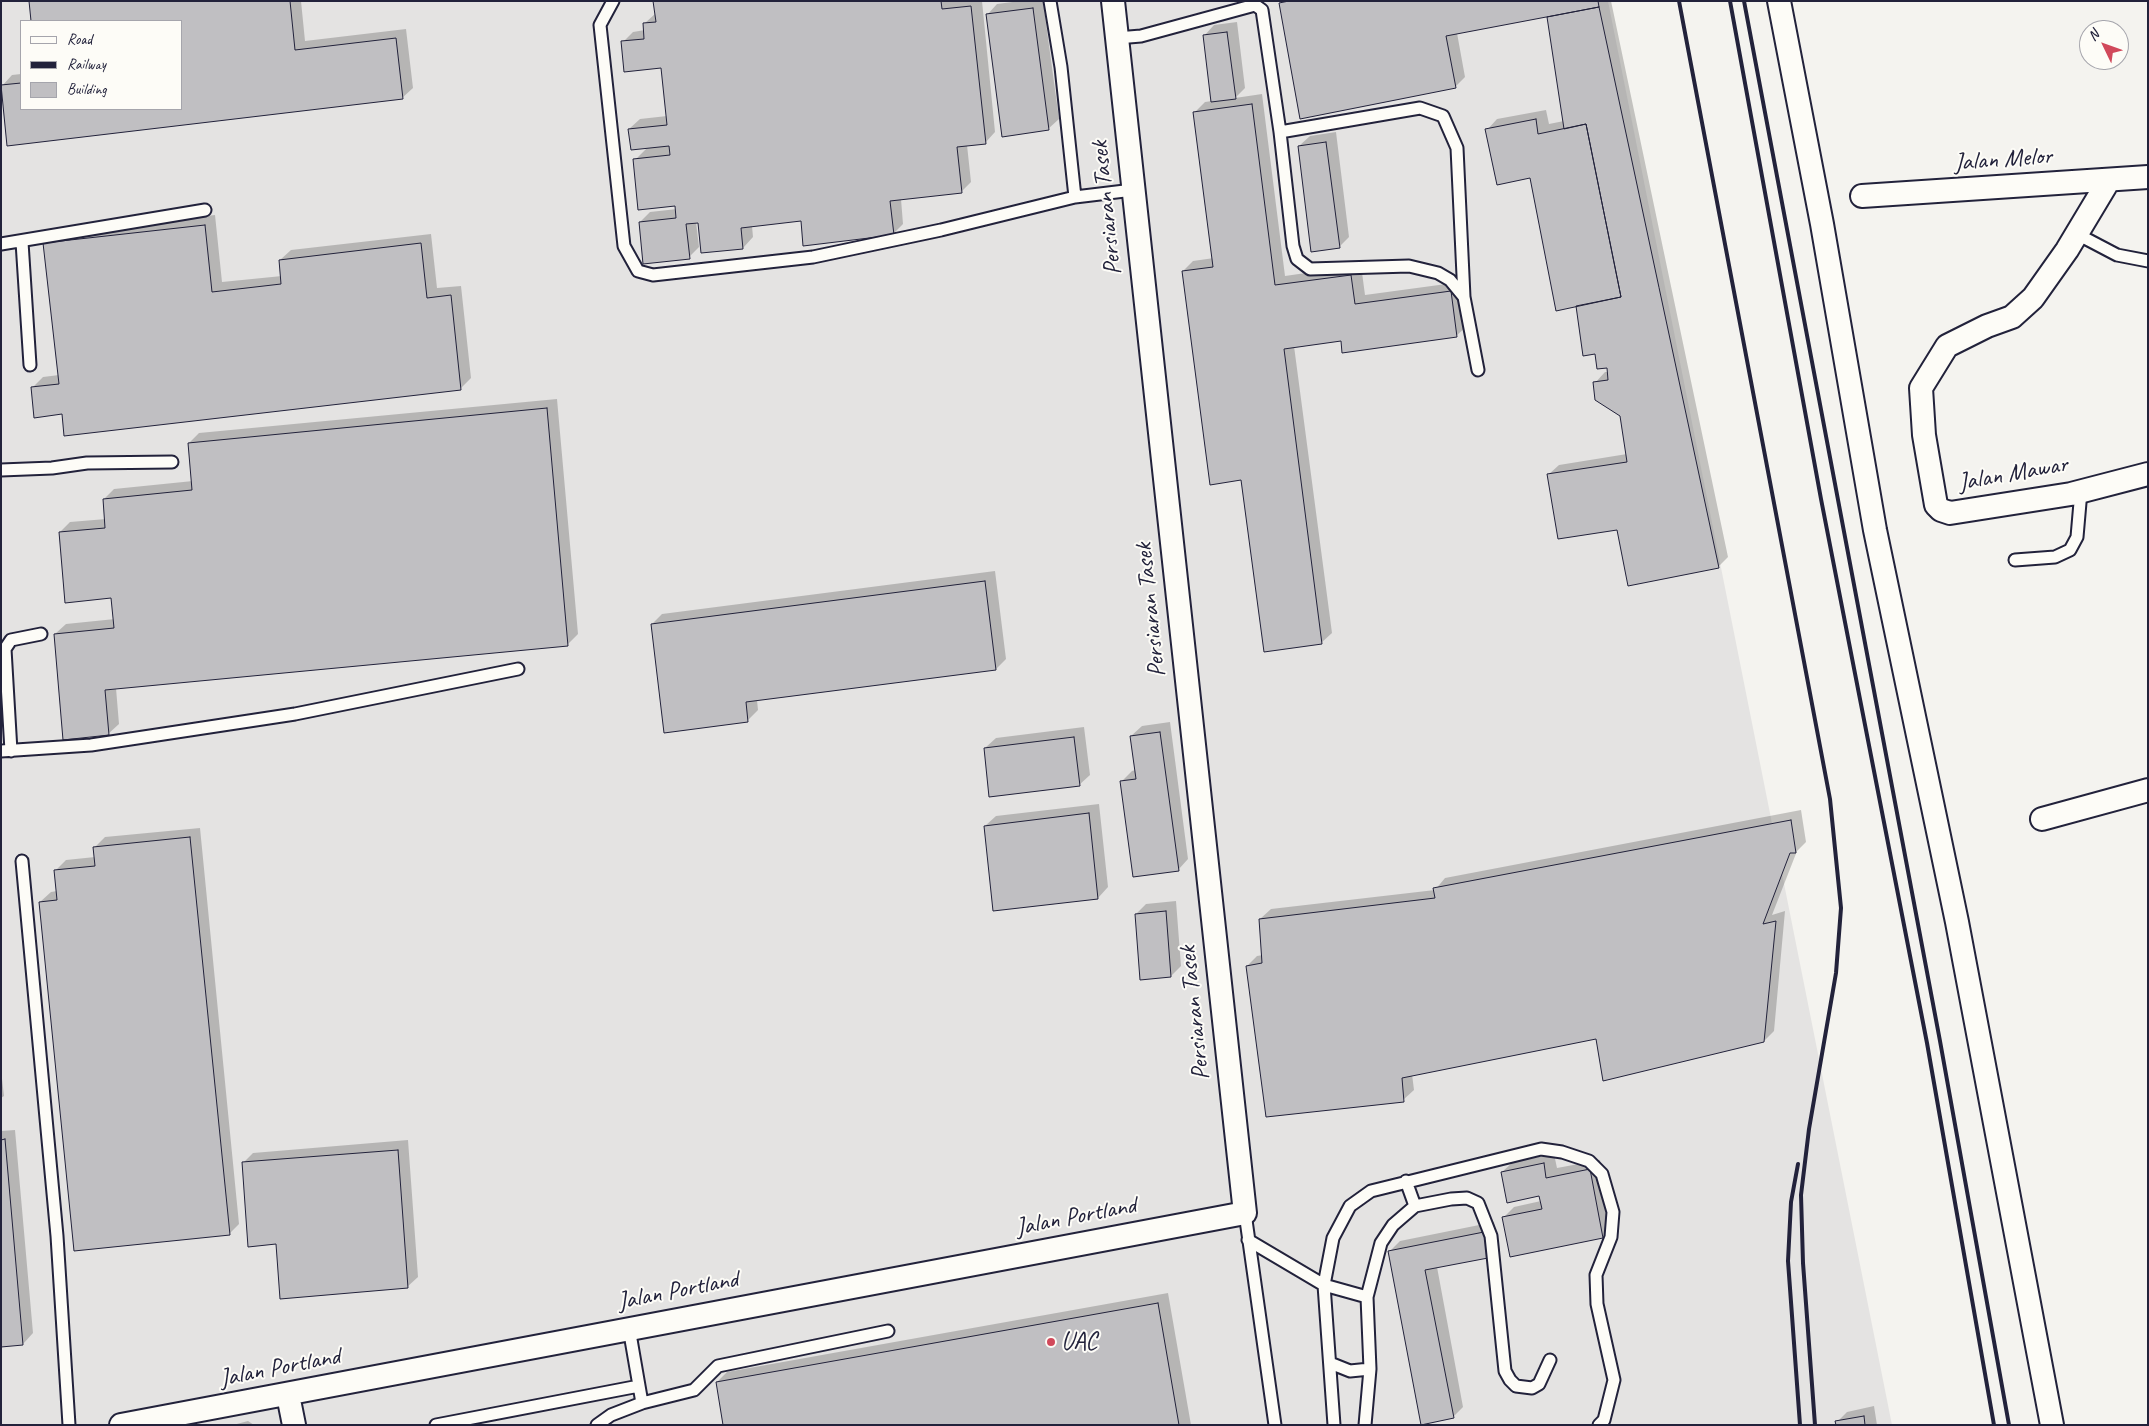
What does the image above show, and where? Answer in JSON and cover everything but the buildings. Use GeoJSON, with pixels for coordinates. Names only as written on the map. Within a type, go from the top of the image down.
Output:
{"type":"FeatureCollection","features":[{"type":"Feature","properties":{"kind":"street","name":"Persiaran Tasek"},"geometry":{"type":"LineString","coordinates":[[1112,1],[1245,1213]]}},
{"type":"Feature","properties":{"kind":"street"},"geometry":{"type":"LineString","coordinates":[[1779,1],[1822,224],[1875,530],[1957,922],[2052,1425]]}},
{"type":"Feature","properties":{"kind":"street","name":"Jalan Melor"},"geometry":{"type":"LineString","coordinates":[[1862,196],[2148,177]]}},
{"type":"Feature","properties":{"kind":"street","name":"Jalan Mawar"},"geometry":{"type":"LineString","coordinates":[[2109,180],[2077,234],[2033,298],[2012,317],[1987,326],[1947,346],[1921,388],[1924,435],[1936,505],[1940,510],[1950,513],[2081,491],[2148,474]]}},
{"type":"Feature","properties":{"kind":"street"},"geometry":{"type":"LineString","coordinates":[[2042,819],[2148,790]]}},
{"type":"Feature","properties":{"kind":"street","name":"Jalan Portland"},"geometry":{"type":"LineString","coordinates":[[122,1425],[1245,1213]]}},
{"type":"Feature","properties":{"kind":"street"},"geometry":{"type":"LineString","coordinates":[[288,1394],[294,1425]]}},
{"type":"Feature","properties":{"kind":"lane"},"geometry":{"type":"LineString","coordinates":[[613,1],[600,25],[624,246],[638,271],[653,275],[813,257],[941,230],[1075,197],[1133,190]]}},
{"type":"Feature","properties":{"kind":"lane"},"geometry":{"type":"LineString","coordinates":[[1050,1],[1061,67],[1075,197]]}},
{"type":"Feature","properties":{"kind":"lane"},"geometry":{"type":"LineString","coordinates":[[1116,38],[1141,36],[1255,5],[1262,10],[1280,132],[1293,246],[1297,259],[1310,269],[1409,266],[1438,273],[1450,280],[1464,297]]}},
{"type":"Feature","properties":{"kind":"lane"},"geometry":{"type":"LineString","coordinates":[[1280,132],[1420,108],[1443,116],[1457,148],[1464,297],[1478,370]]}},
{"type":"Feature","properties":{"kind":"lane"},"geometry":{"type":"LineString","coordinates":[[1,244],[205,210]]}},
{"type":"Feature","properties":{"kind":"lane"},"geometry":{"type":"LineString","coordinates":[[2077,234],[2117,255],[2148,261]]}},
{"type":"Feature","properties":{"kind":"lane"},"geometry":{"type":"LineString","coordinates":[[22,242],[30,365]]}},
{"type":"Feature","properties":{"kind":"lane"},"geometry":{"type":"LineString","coordinates":[[1,470],[52,468],[87,463],[172,462]]}},
{"type":"Feature","properties":{"kind":"lane"},"geometry":{"type":"LineString","coordinates":[[2015,560],[2056,557],[2070,550],[2077,537],[2081,491]]}},
{"type":"Feature","properties":{"kind":"lane"},"geometry":{"type":"LineString","coordinates":[[41,634],[11,640],[5,649],[6,751],[91,745],[295,714],[518,669]]}},
{"type":"Feature","properties":{"kind":"lane"},"geometry":{"type":"LineString","coordinates":[[22,861],[57,1236],[69,1425]]}},
{"type":"Feature","properties":{"kind":"lane"},"geometry":{"type":"LineString","coordinates":[[1334,1425],[1324,1285],[1333,1238],[1350,1206],[1371,1191],[1542,1149],[1562,1152],[1589,1161],[1602,1174],[1613,1212],[1611,1237],[1596,1275],[1597,1304],[1614,1380],[1604,1420],[1599,1425]]}},
{"type":"Feature","properties":{"kind":"lane"},"geometry":{"type":"LineString","coordinates":[[1406,1181],[1415,1206]]}},
{"type":"Feature","properties":{"kind":"lane"},"geometry":{"type":"LineString","coordinates":[[1364,1425],[1370,1369],[1367,1297],[1381,1243],[1393,1225],[1415,1206],[1467,1198],[1478,1203],[1491,1236],[1505,1371],[1516,1386],[1532,1388],[1539,1384],[1550,1360]]}},
{"type":"Feature","properties":{"kind":"lane"},"geometry":{"type":"LineString","coordinates":[[1245,1213],[1275,1425]]}},
{"type":"Feature","properties":{"kind":"lane"},"geometry":{"type":"LineString","coordinates":[[1248,1240],[1324,1285],[1367,1297]]}},
{"type":"Feature","properties":{"kind":"lane"},"geometry":{"type":"LineString","coordinates":[[629,1328],[642,1403]]}},
{"type":"Feature","properties":{"kind":"lane"},"geometry":{"type":"LineString","coordinates":[[597,1425],[611,1415],[642,1403],[694,1390],[718,1366],[888,1332]]}},
{"type":"Feature","properties":{"kind":"lane"},"geometry":{"type":"LineString","coordinates":[[1330,1363],[1350,1371],[1370,1369]]}},
{"type":"Feature","properties":{"kind":"lane"},"geometry":{"type":"LineString","coordinates":[[436,1425],[639,1386]]}},
{"type":"Feature","properties":{"kind":"shaded area"},"geometry":{"type":"Polygon","coordinates":[[[1,1],[1608,1],[1892,1425],[1,1425],[1,1]]]}},
{"type":"Feature","properties":{"kind":"railway"},"geometry":{"type":"LineString","coordinates":[[1679,1],[1830,799],[1841,908],[1836,973],[1809,1129],[1801,1195],[1803,1263],[1815,1425]]}},
{"type":"Feature","properties":{"kind":"railway"},"geometry":{"type":"LineString","coordinates":[[1730,1],[1821,499],[1927,1043],[1994,1425]]}},
{"type":"Feature","properties":{"kind":"railway"},"geometry":{"type":"LineString","coordinates":[[1744,1],[1940,1041],[2009,1425]]}},
{"type":"Feature","properties":{"kind":"railway"},"geometry":{"type":"LineString","coordinates":[[1798,1164],[1791,1202],[1788,1261],[1800,1425]]}},
{"type":"Feature","properties":{"kind":"place","name":"UAC"},"geometry":{"type":"Point","coordinates":[1051,1342]}}]}
